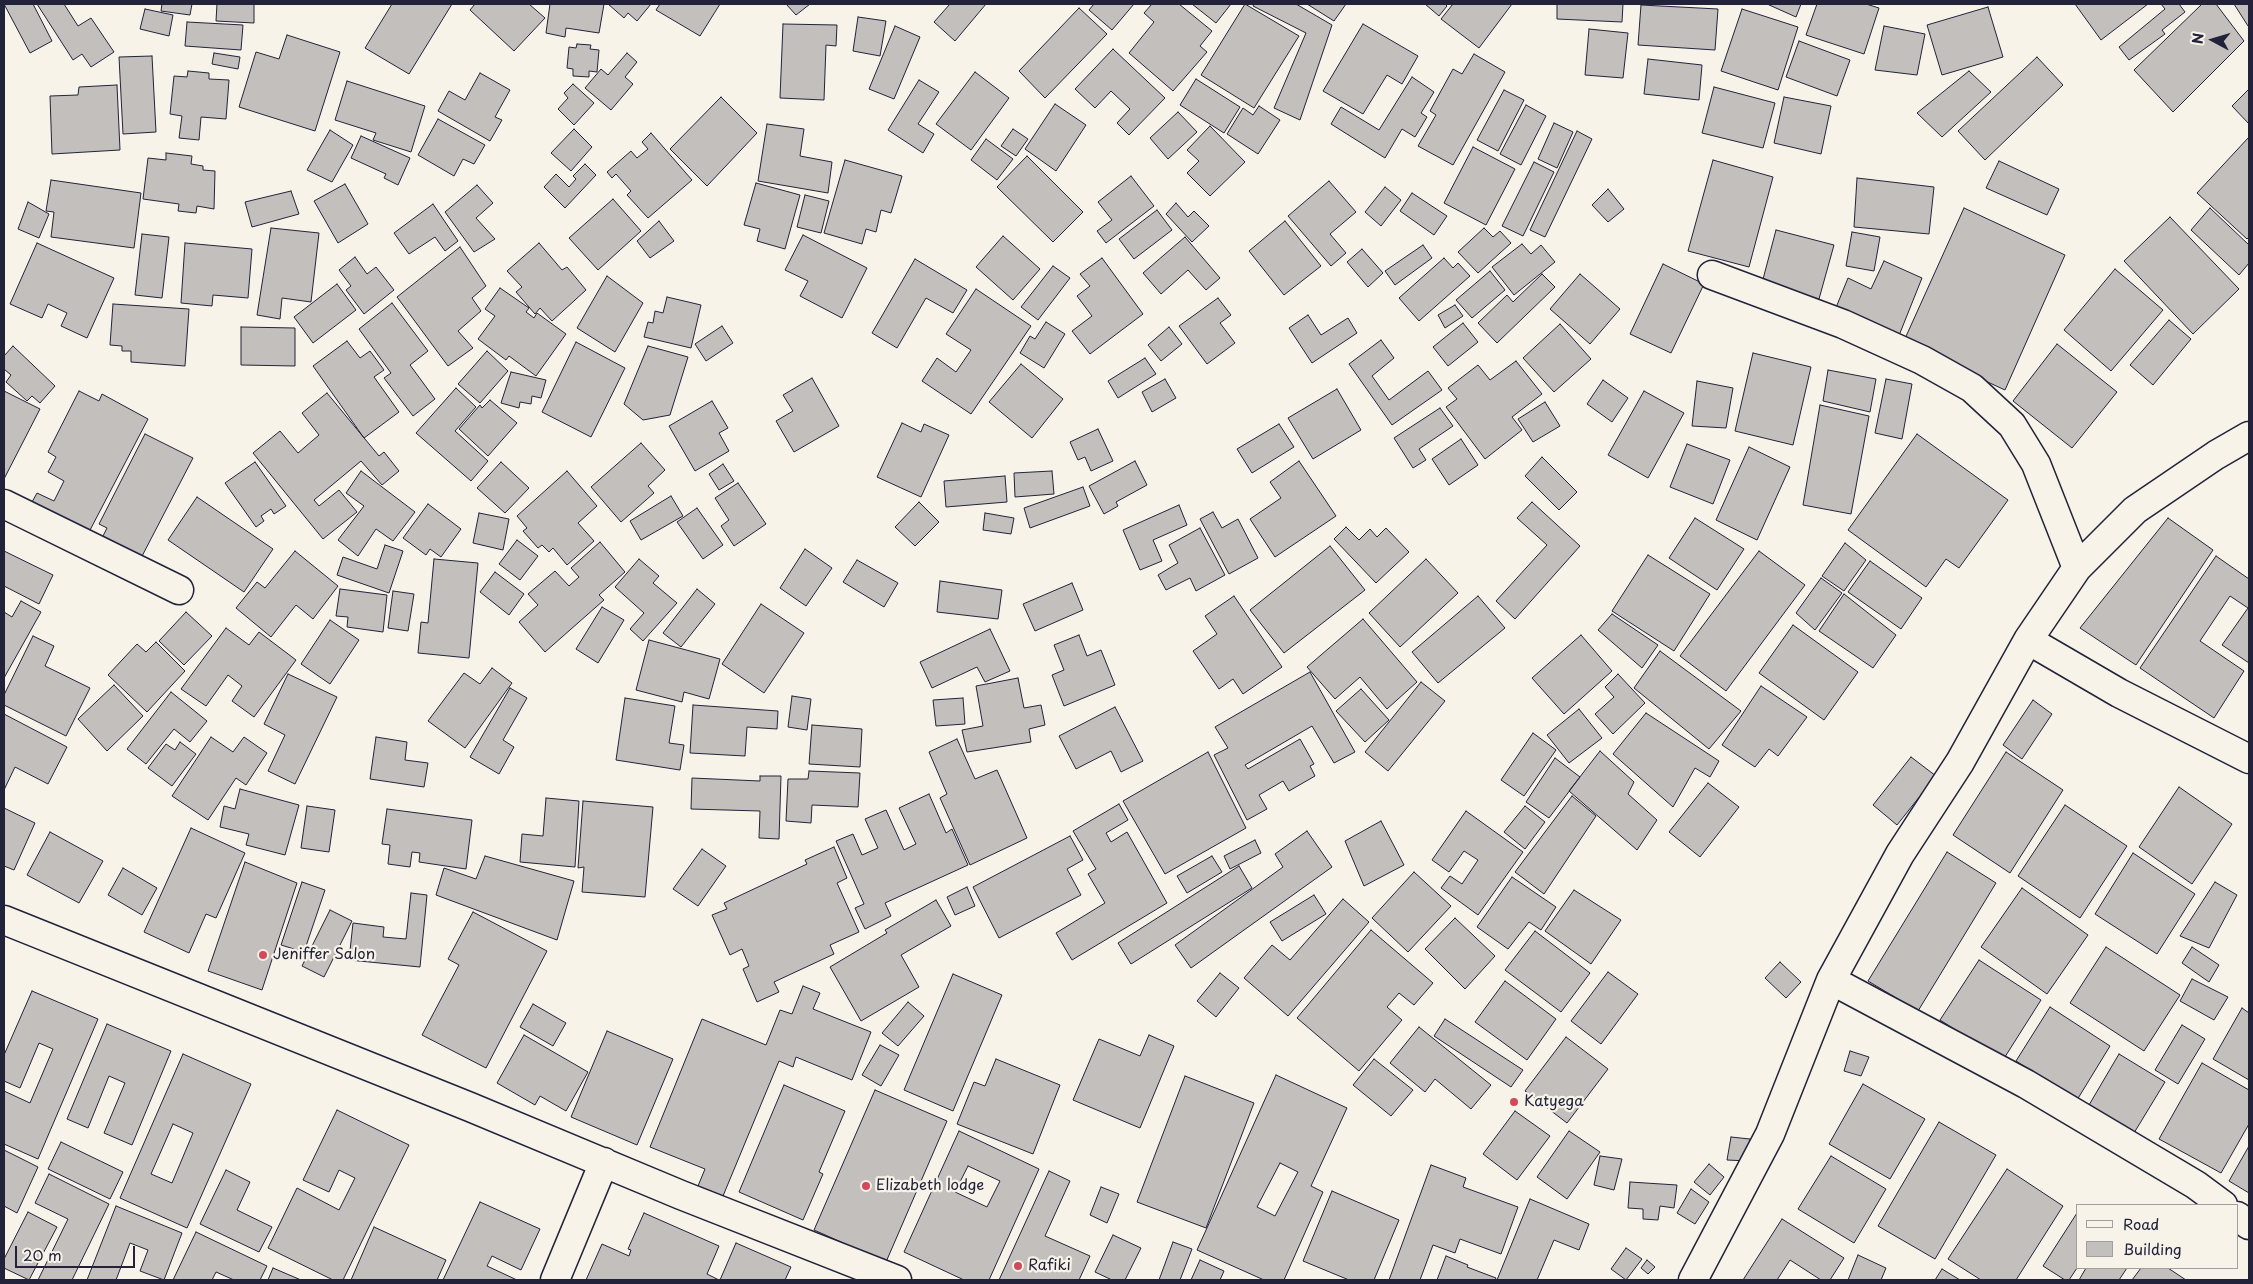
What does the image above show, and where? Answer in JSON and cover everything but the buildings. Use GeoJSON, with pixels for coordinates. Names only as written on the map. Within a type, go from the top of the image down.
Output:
{"type":"FeatureCollection","features":[{"type":"Feature","properties":{"kind":"street"},"geometry":{"type":"LineString","coordinates":[[1712,275],[1843,324],[1922,360],[1972,388],[2012,425],[2036,464],[2077,568]]}},
{"type":"Feature","properties":{"kind":"street"},"geometry":{"type":"LineString","coordinates":[[1693,1280],[1770,1134],[1831,980],[1900,854],[1960,762],[2028,640],[2077,568],[2135,510],[2216,455],[2249,436]]}},
{"type":"Feature","properties":{"kind":"street"},"geometry":{"type":"LineString","coordinates":[[4,504],[179,590]]}},
{"type":"Feature","properties":{"kind":"street"},"geometry":{"type":"LineString","coordinates":[[2028,640],[2119,693],[2249,759]]}},
{"type":"Feature","properties":{"kind":"street"},"geometry":{"type":"LineString","coordinates":[[4,920],[604,1162],[690,1199],[897,1280]]}},
{"type":"Feature","properties":{"kind":"street"},"geometry":{"type":"LineString","coordinates":[[1831,980],[2026,1084],[2196,1185],[2222,1204]]}},
{"type":"Feature","properties":{"kind":"street"},"geometry":{"type":"LineString","coordinates":[[555,1280],[604,1162]]}},
{"type":"Feature","properties":{"kind":"street"},"geometry":{"type":"LineString","coordinates":[[2238,1217],[2249,1225]]}},
{"type":"Feature","properties":{"kind":"place","name":"Jeniffer Salon"},"geometry":{"type":"Point","coordinates":[263,955]}},
{"type":"Feature","properties":{"kind":"place","name":"Katyega"},"geometry":{"type":"Point","coordinates":[1514,1102]}},
{"type":"Feature","properties":{"kind":"place","name":"Elizabeth lodge"},"geometry":{"type":"Point","coordinates":[866,1186]}},
{"type":"Feature","properties":{"kind":"place","name":"Rafiki"},"geometry":{"type":"Point","coordinates":[1018,1266]}}]}
